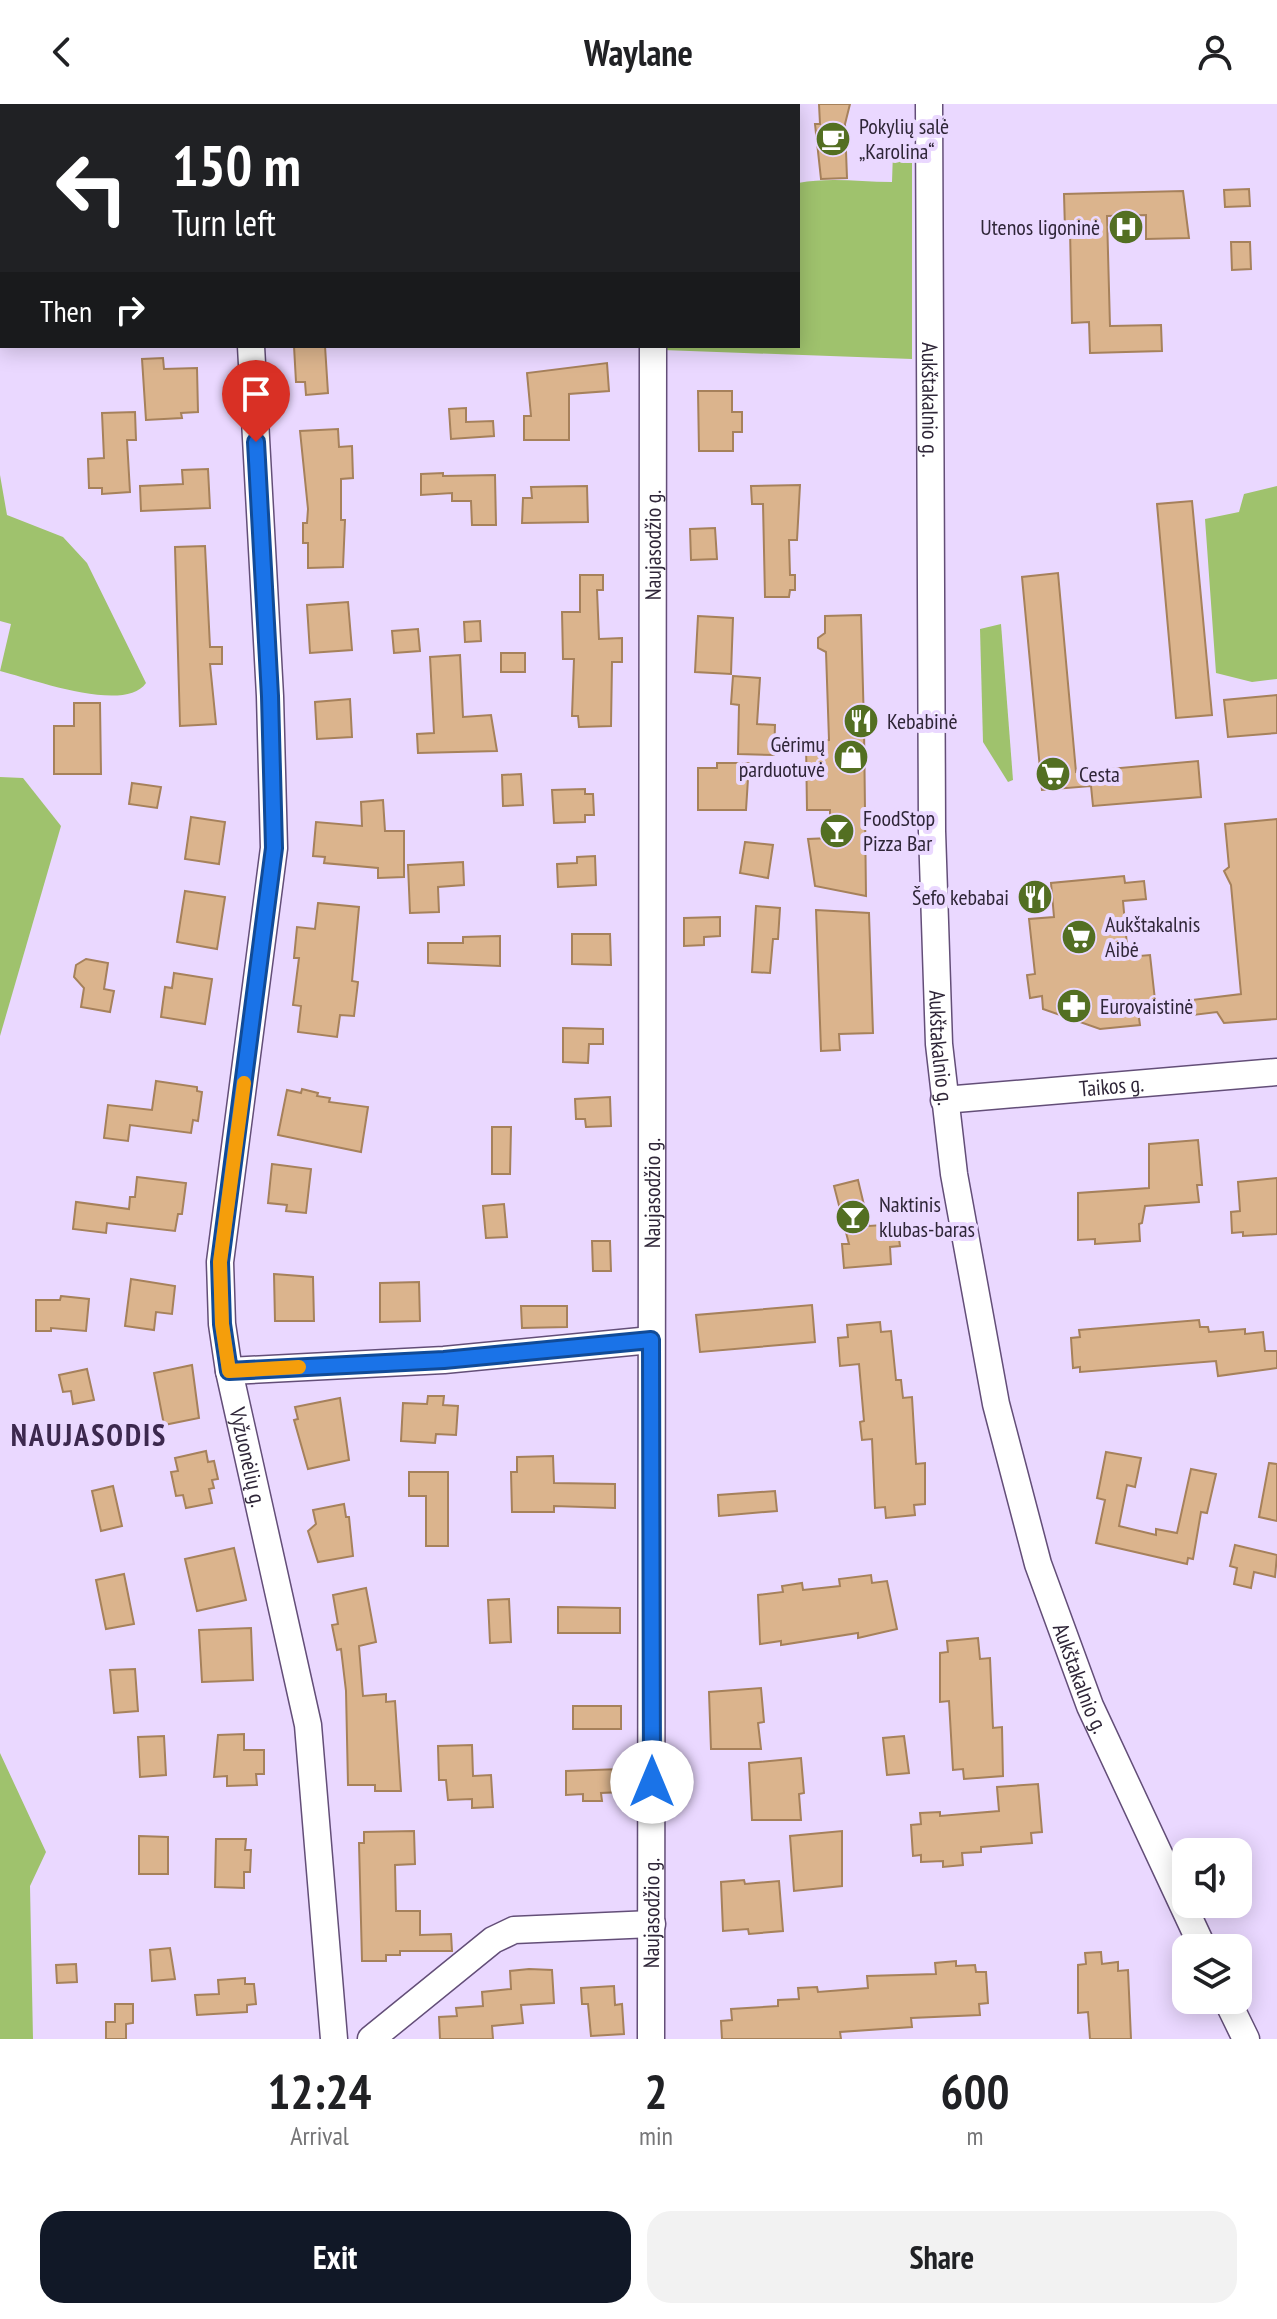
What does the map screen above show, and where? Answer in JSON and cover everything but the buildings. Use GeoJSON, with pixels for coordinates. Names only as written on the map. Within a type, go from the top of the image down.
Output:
{"type":"FeatureCollection","features":[{"type":"Feature","properties":{"kind":"street","name":"Aukštakalnio g."},"geometry":{"type":"LineString","coordinates":[[929,104],[932,831],[939,1044],[944,1100],[964,1236],[996,1404],[1038,1564],[1090,1706],[1196,1934]]}},
{"type":"Feature","properties":{"kind":"street","name":"Vyžuonėlių g."},"geometry":{"type":"LineString","coordinates":[[251,348],[270,696],[274,848],[220,1262],[222,1324],[229,1371],[308,1725],[334,2039]]}},
{"type":"Feature","properties":{"kind":"street","name":"Naujasodžio g."},"geometry":{"type":"LineString","coordinates":[[651,2039],[653,348]]}},
{"type":"Feature","properties":{"kind":"street","name":"Taikos g."},"geometry":{"type":"LineString","coordinates":[[944,1100],[1277,1072]]}},
{"type":"Feature","properties":{"kind":"street"},"geometry":{"type":"LineString","coordinates":[[229,1371],[444,1360],[651,1340]]}},
{"type":"Feature","properties":{"kind":"street"},"geometry":{"type":"LineString","coordinates":[[371,2039],[493,1940],[514,1930],[652,1924]]}},
{"type":"Feature","properties":{"kind":"street"},"geometry":{"type":"LineString","coordinates":[[1234,2014],[1246,2039]]}},
{"type":"Feature","properties":{"kind":"green space"},"geometry":{"type":"Polygon","coordinates":[[[902,148],[912,150],[912,359],[663,350],[800,348],[800,183],[834,180],[892,182],[893,152],[902,148]]]}},
{"type":"Feature","properties":{"kind":"green space"},"geometry":{"type":"Polygon","coordinates":[[[0,475],[7,515],[63,537],[87,563],[146,683],[135,692],[99,695],[77,692],[0,671],[11,624],[0,621],[0,475]]]}},
{"type":"Feature","properties":{"kind":"green space"},"geometry":{"type":"Polygon","coordinates":[[[1277,486],[1277,679],[1252,682],[1216,673],[1205,519],[1239,512],[1244,494],[1277,486]]]}},
{"type":"Feature","properties":{"kind":"green space"},"geometry":{"type":"Polygon","coordinates":[[[1001,624],[1013,780],[1008,782],[983,742],[980,629],[1001,624]]]}},
{"type":"Feature","properties":{"kind":"green space"},"geometry":{"type":"Polygon","coordinates":[[[0,777],[23,778],[61,826],[0,1036],[0,777]]]}},
{"type":"Feature","properties":{"kind":"green space"},"geometry":{"type":"Polygon","coordinates":[[[0,1753],[46,1852],[30,1886],[33,2039],[0,2039],[0,1753]]]}},
{"type":"Feature","properties":{"kind":"slow traffic"},"geometry":{"type":"LineString","coordinates":[[244,1083],[220,1262],[222,1324],[229,1371],[299,1367]]}},
{"type":"Feature","properties":{"kind":"place","name":"Pokylių salė „Karolina“"},"geometry":{"type":"Point","coordinates":[833,139]}},
{"type":"Feature","properties":{"kind":"place","name":"Utenos ligoninė"},"geometry":{"type":"Point","coordinates":[1126,227]}},
{"type":"Feature","properties":{"kind":"place","name":"Kebabinė"},"geometry":{"type":"Point","coordinates":[861,721]}},
{"type":"Feature","properties":{"kind":"place","name":"Gėrimų parduotuvė"},"geometry":{"type":"Point","coordinates":[851,757]}},
{"type":"Feature","properties":{"kind":"place","name":"Cesta"},"geometry":{"type":"Point","coordinates":[1053,774]}},
{"type":"Feature","properties":{"kind":"place","name":"FoodStop Pizza Bar"},"geometry":{"type":"Point","coordinates":[837,831]}},
{"type":"Feature","properties":{"kind":"place","name":"Šefo kebabai"},"geometry":{"type":"Point","coordinates":[1035,897]}},
{"type":"Feature","properties":{"kind":"place","name":"Aukštakalnis Aibė"},"geometry":{"type":"Point","coordinates":[1079,937]}},
{"type":"Feature","properties":{"kind":"place","name":"Eurovaistinė"},"geometry":{"type":"Point","coordinates":[1074,1006]}},
{"type":"Feature","properties":{"kind":"place","name":"Naktinis klubas-baras"},"geometry":{"type":"Point","coordinates":[853,1217]}},
{"type":"Feature","properties":{"kind":"district","name":"NAUJASODIS"},"geometry":{"type":"Point","coordinates":[89,1434]}},
{"type":"Feature","properties":{"kind":"route"},"geometry":{"type":"LineString","coordinates":[[256,442],[270,696],[274,848],[220,1262],[222,1324],[229,1371],[444,1360],[651,1340],[652,1782]]}}]}
